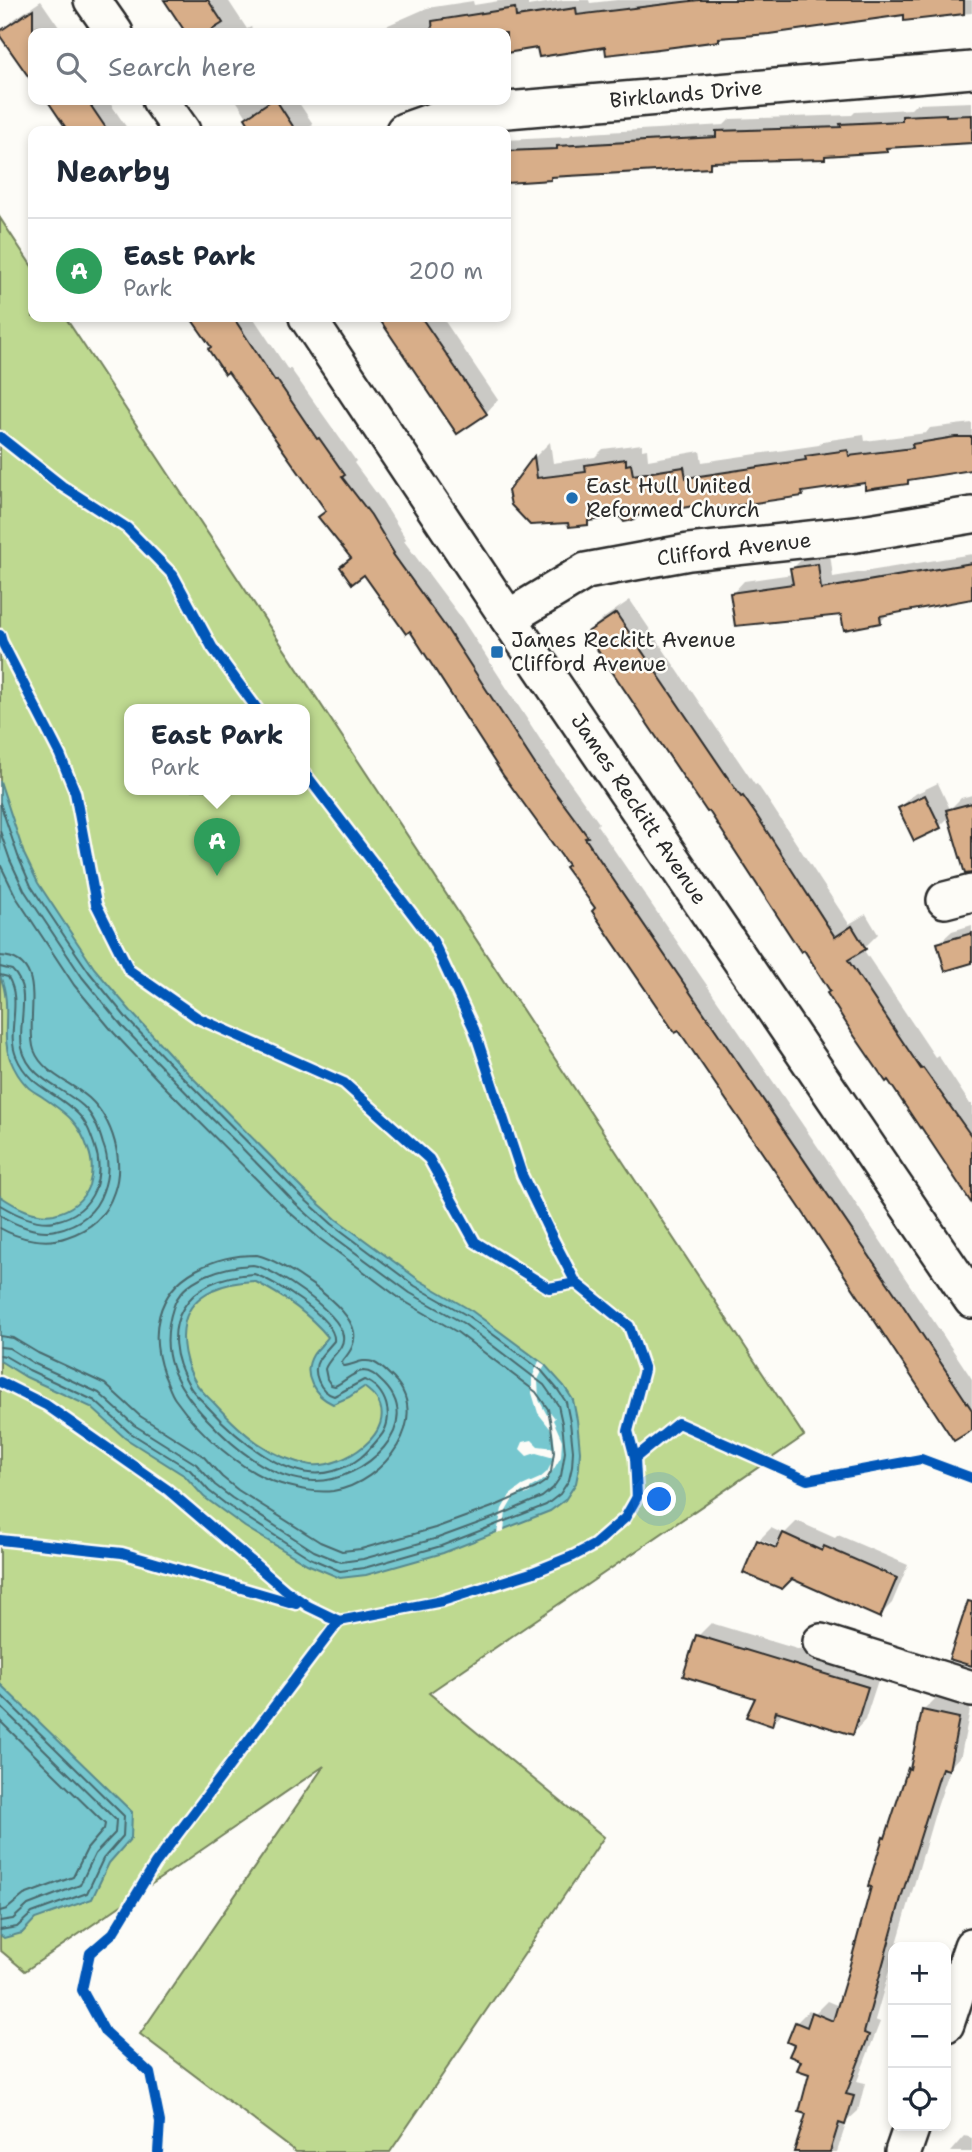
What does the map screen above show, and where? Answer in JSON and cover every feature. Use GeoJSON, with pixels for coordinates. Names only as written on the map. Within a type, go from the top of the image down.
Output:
{"type":"FeatureCollection","features":[{"type":"Feature","properties":{"kind":"street"},"geometry":{"type":"LineString","coordinates":[[92,0],[112,28]]}},
{"type":"Feature","properties":{"kind":"street","name":"Birklands Drive"},"geometry":{"type":"LineString","coordinates":[[418,126],[449,115],[972,70]]}},
{"type":"Feature","properties":{"kind":"street"},"geometry":{"type":"LineString","coordinates":[[164,105],[178,126]]}},
{"type":"Feature","properties":{"kind":"street","name":"James Reckitt Avenue"},"geometry":{"type":"LineString","coordinates":[[310,322],[508,618],[972,1300]]}},
{"type":"Feature","properties":{"kind":"street","name":"Clifford Avenue"},"geometry":{"type":"LineString","coordinates":[[508,618],[586,571],[689,552],[856,534],[972,515]]}},
{"type":"Feature","properties":{"kind":"street"},"geometry":{"type":"LineString","coordinates":[[821,1642],[972,1689]]}},
{"type":"Feature","properties":{"kind":"street"},"geometry":{"type":"LineString","coordinates":[[951,2009],[972,1946]]}},
{"type":"Feature","properties":{"kind":"street"},"geometry":{"type":"LineString","coordinates":[[903,2152],[910,2131]]}},
{"type":"Feature","properties":{"kind":"green space"},"geometry":{"type":"Polygon","coordinates":[[[0,218],[28,260],[28,322],[68,322],[804,1436],[429,1693],[604,1837],[390,2152],[296,2152],[140,2034],[324,1766],[25,1971],[0,1950],[0,218]]]}},
{"type":"Feature","properties":{"kind":"water"},"geometry":{"type":"Polygon","coordinates":[[[0,781],[24,854],[38,883],[94,968],[177,1062],[336,1219],[419,1280],[472,1311],[545,1365],[564,1386],[573,1400],[580,1451],[576,1483],[565,1500],[550,1511],[443,1553],[366,1575],[340,1578],[307,1564],[245,1527],[204,1497],[185,1476],[125,1438],[91,1407],[26,1377],[0,1361],[0,1196],[33,1213],[54,1214],[76,1204],[83,1196],[89,1185],[92,1167],[88,1149],[76,1125],[29,1088],[13,1066],[7,1049],[6,998],[0,976],[0,781]],[[254,1281],[233,1283],[212,1290],[195,1302],[189,1311],[183,1337],[184,1353],[192,1376],[202,1391],[235,1424],[257,1443],[282,1457],[311,1465],[324,1465],[352,1455],[374,1435],[380,1423],[381,1411],[376,1398],[364,1387],[333,1404],[321,1396],[312,1384],[309,1370],[313,1355],[328,1337],[303,1312],[254,1281]]]}},
{"type":"Feature","properties":{"kind":"water"},"geometry":{"type":"Polygon","coordinates":[[[0,1684],[132,1812],[131,1838],[109,1863],[92,1899],[35,1919],[22,1933],[4,1938],[0,1935],[0,1684]]]}},
{"type":"Feature","properties":{"kind":"pier"},"geometry":{"type":"Polygon","coordinates":[[[539,1361],[545,1365],[538,1380],[539,1400],[547,1415],[551,1413],[555,1418],[553,1420],[562,1440],[561,1457],[549,1477],[530,1488],[531,1492],[525,1495],[523,1491],[513,1499],[506,1511],[504,1531],[497,1533],[502,1509],[510,1495],[540,1478],[547,1472],[554,1458],[536,1453],[527,1456],[520,1449],[523,1442],[532,1440],[538,1446],[555,1448],[553,1432],[538,1413],[532,1393],[532,1378],[539,1361]]]}},
{"type":"Feature","properties":{"kind":"building"},"geometry":{"type":"Polygon","coordinates":[[[164,0],[208,0],[223,23],[215,28],[183,28],[164,0]]]}},
{"type":"Feature","properties":{"kind":"building"},"geometry":{"type":"Polygon","coordinates":[[[699,0],[964,0],[964,14],[904,21],[904,15],[606,55],[605,47],[539,57],[537,48],[511,52],[511,28],[433,28],[432,21],[515,8],[516,17],[576,8],[577,15],[699,0]]]}},
{"type":"Feature","properties":{"kind":"building"},"geometry":{"type":"Polygon","coordinates":[[[33,9],[33,28],[28,28],[28,76],[0,36],[0,31],[33,9]]]}},
{"type":"Feature","properties":{"kind":"building"},"geometry":{"type":"Polygon","coordinates":[[[50,105],[90,105],[105,126],[65,126],[50,105]]]}},
{"type":"Feature","properties":{"kind":"building"},"geometry":{"type":"Polygon","coordinates":[[[264,105],[279,105],[293,126],[250,126],[245,118],[264,105]]]}},
{"type":"Feature","properties":{"kind":"building"},"geometry":{"type":"Polygon","coordinates":[[[972,115],[972,143],[886,148],[887,152],[825,156],[825,159],[710,162],[710,168],[551,177],[551,180],[511,183],[511,151],[716,137],[716,131],[841,127],[840,124],[902,121],[902,116],[972,115]]]}},
{"type":"Feature","properties":{"kind":"building"},"geometry":{"type":"Polygon","coordinates":[[[194,322],[236,322],[275,381],[277,380],[345,475],[342,477],[371,515],[393,554],[447,629],[538,769],[588,837],[585,838],[972,1410],[972,1430],[954,1441],[798,1205],[679,1031],[675,1033],[592,911],[595,908],[565,867],[568,865],[503,775],[410,631],[406,634],[364,575],[352,584],[340,567],[351,558],[318,517],[326,511],[228,372],[225,374],[208,349],[211,347],[194,322]]]}},
{"type":"Feature","properties":{"kind":"building"},"geometry":{"type":"Polygon","coordinates":[[[381,322],[424,322],[487,414],[457,434],[381,322]]]}},
{"type":"Feature","properties":{"kind":"building"},"geometry":{"type":"Polygon","coordinates":[[[972,437],[972,470],[865,490],[865,483],[802,492],[803,496],[706,510],[705,504],[637,516],[634,520],[624,522],[620,517],[588,521],[588,525],[569,527],[568,523],[530,525],[511,505],[508,491],[534,456],[537,478],[586,472],[585,465],[626,459],[626,465],[631,464],[633,475],[684,467],[686,478],[806,460],[805,456],[848,450],[849,456],[913,448],[912,444],[972,437]]]}},
{"type":"Feature","properties":{"kind":"building"},"geometry":{"type":"Polygon","coordinates":[[[972,563],[972,599],[880,616],[881,623],[844,630],[841,615],[735,626],[730,593],[793,584],[790,568],[818,564],[821,589],[972,563]]]}},
{"type":"Feature","properties":{"kind":"building"},"geometry":{"type":"Polygon","coordinates":[[[616,613],[741,797],[743,796],[757,816],[835,937],[852,926],[866,949],[848,960],[921,1069],[923,1068],[972,1137],[972,1204],[921,1127],[853,1034],[804,950],[801,952],[709,811],[707,812],[586,633],[616,613]]]}},
{"type":"Feature","properties":{"kind":"building"},"geometry":{"type":"Polygon","coordinates":[[[925,795],[941,828],[914,841],[898,808],[925,795]]]}},
{"type":"Feature","properties":{"kind":"building"},"geometry":{"type":"Polygon","coordinates":[[[972,803],[972,873],[965,874],[946,810],[972,803]]]}},
{"type":"Feature","properties":{"kind":"building"},"geometry":{"type":"Polygon","coordinates":[[[972,933],[972,963],[945,971],[937,943],[972,933]]]}},
{"type":"Feature","properties":{"kind":"building"},"geometry":{"type":"Polygon","coordinates":[[[783,1533],[822,1551],[824,1546],[897,1578],[880,1618],[792,1579],[782,1589],[743,1573],[757,1540],[776,1548],[783,1533]]]}},
{"type":"Feature","properties":{"kind":"building"},"geometry":{"type":"Polygon","coordinates":[[[968,1601],[972,1602],[972,1666],[949,1659],[968,1601]]]}},
{"type":"Feature","properties":{"kind":"building"},"geometry":{"type":"Polygon","coordinates":[[[696,1635],[868,1687],[853,1735],[776,1711],[772,1726],[746,1717],[755,1698],[683,1676],[696,1635]]]}},
{"type":"Feature","properties":{"kind":"building"},"geometry":{"type":"Polygon","coordinates":[[[922,1710],[959,1718],[949,1770],[942,1768],[888,1942],[864,2033],[869,2035],[846,2094],[854,2096],[845,2125],[839,2123],[830,2152],[794,2152],[806,2114],[799,2112],[809,2074],[797,2070],[801,2061],[789,2056],[794,2045],[787,2042],[795,2022],[807,2027],[812,2012],[833,2021],[871,1887],[868,1886],[883,1837],[885,1838],[908,1768],[910,1769],[922,1710]]]}},
{"type":"Feature","properties":{"kind":"cycle path"},"geometry":{"type":"LineString","coordinates":[[0,437],[62,486],[127,528],[173,575],[212,647],[254,704]]}},
{"type":"Feature","properties":{"kind":"cycle path"},"geometry":{"type":"LineString","coordinates":[[0,635],[60,755],[75,792],[96,904],[129,970],[198,1018],[344,1083],[429,1159],[475,1242],[549,1288],[576,1283]]}},
{"type":"Feature","properties":{"kind":"cycle path"},"geometry":{"type":"LineString","coordinates":[[0,1382],[46,1405],[168,1490],[285,1590],[308,1606],[339,1621],[442,1601],[531,1573],[573,1556],[594,1545],[625,1518],[637,1497],[635,1458],[628,1431],[644,1370],[629,1326],[576,1283],[552,1237],[522,1175],[474,1029],[433,941],[310,780]]}},
{"type":"Feature","properties":{"kind":"cycle path"},"geometry":{"type":"LineString","coordinates":[[635,1458],[678,1423],[807,1480],[921,1459],[972,1478]]}},
{"type":"Feature","properties":{"kind":"cycle path"},"geometry":{"type":"LineString","coordinates":[[0,1540],[122,1553],[296,1604]]}},
{"type":"Feature","properties":{"kind":"cycle path"},"geometry":{"type":"LineString","coordinates":[[158,2152],[160,2122],[150,2073],[105,2032],[82,1990],[90,1953],[113,1933],[155,1864],[339,1621],[328,1617]]}},
{"type":"Feature","properties":{"kind":"place","name":"East Hull United Reformed Church"},"geometry":{"type":"Point","coordinates":[572,498]}},
{"type":"Feature","properties":{"kind":"place","name":"James Reckitt Avenue Clifford Avenue"},"geometry":{"type":"Point","coordinates":[497,652]}},
{"type":"Feature","properties":{"kind":"place","name":"East Park"},"geometry":{"type":"Point","coordinates":[217,876]}}]}
